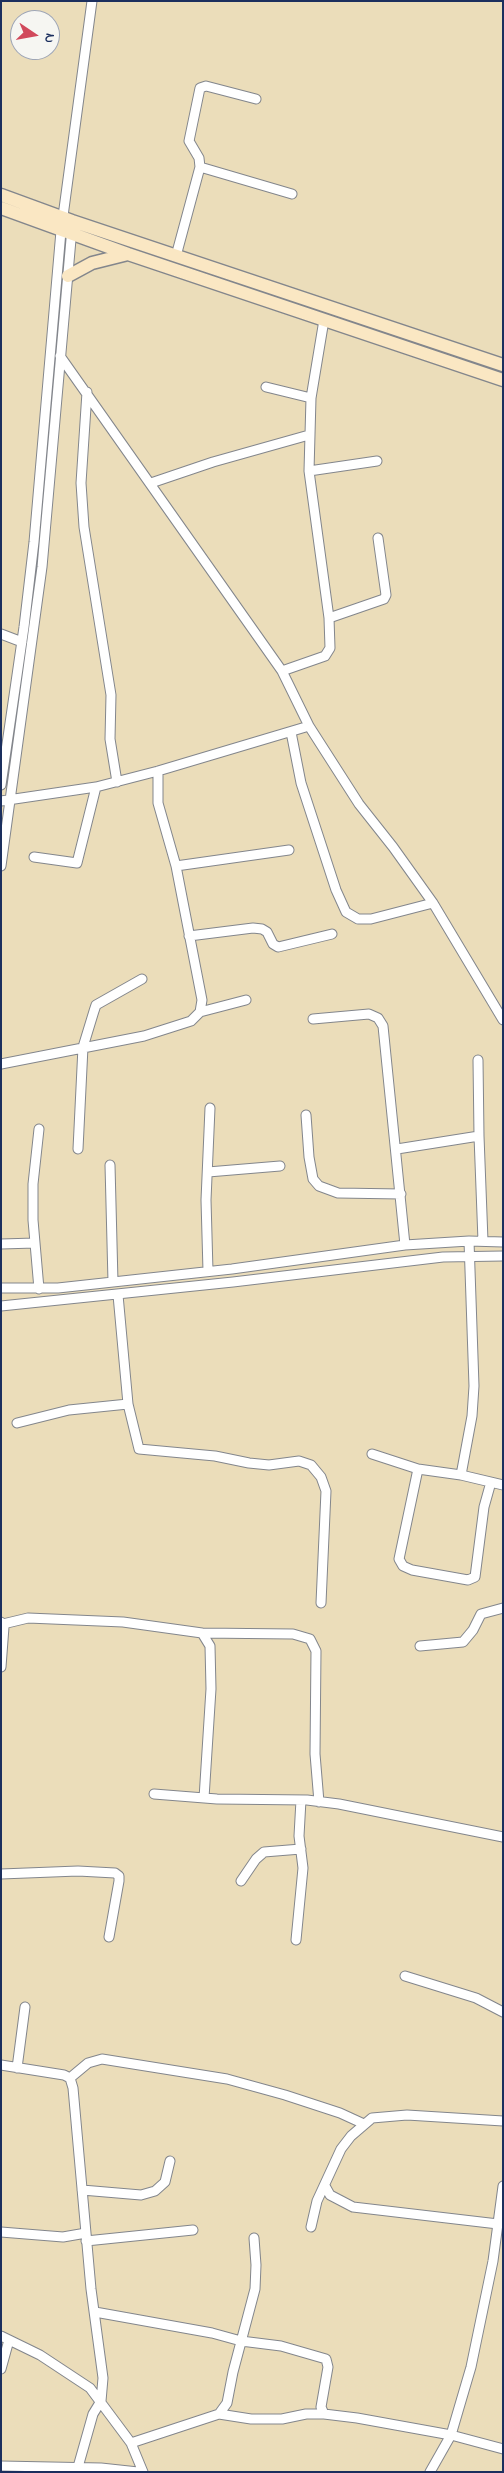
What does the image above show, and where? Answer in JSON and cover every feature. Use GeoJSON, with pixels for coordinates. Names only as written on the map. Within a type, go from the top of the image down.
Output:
{"type":"FeatureCollection","features":[{"type":"Feature","properties":{"kind":"main road"},"geometry":{"type":"LineString","coordinates":[[1,195],[66,222],[128,254],[503,380]]}},
{"type":"Feature","properties":{"kind":"main road"},"geometry":{"type":"LineString","coordinates":[[1,208],[66,222],[176,256],[503,365]]}},
{"type":"Feature","properties":{"kind":"main road"},"geometry":{"type":"LineString","coordinates":[[68,276],[92,263],[128,254]]}},
{"type":"Feature","properties":{"kind":"street"},"geometry":{"type":"LineString","coordinates":[[1,785],[22,642],[78,92],[92,1]]}},
{"type":"Feature","properties":{"kind":"street"},"geometry":{"type":"LineString","coordinates":[[176,256],[200,168],[199,158],[189,142],[200,88],[206,86],[256,99]]}},
{"type":"Feature","properties":{"kind":"street"},"geometry":{"type":"LineString","coordinates":[[200,168],[292,194]]}},
{"type":"Feature","properties":{"kind":"street"},"geometry":{"type":"LineString","coordinates":[[1,866],[6,800],[42,567],[68,276],[66,222]]}},
{"type":"Feature","properties":{"kind":"street"},"geometry":{"type":"LineString","coordinates":[[282,671],[325,656],[330,648],[329,618],[309,471],[311,398],[324,320]]}},
{"type":"Feature","properties":{"kind":"street"},"geometry":{"type":"LineString","coordinates":[[60,356],[88,392],[282,671],[309,726],[359,804],[393,847],[432,903],[503,1020]]}},
{"type":"Feature","properties":{"kind":"street"},"geometry":{"type":"LineString","coordinates":[[266,387],[311,398]]}},
{"type":"Feature","properties":{"kind":"street"},"geometry":{"type":"LineString","coordinates":[[88,392],[81,483],[84,527],[111,695],[110,739],[117,782]]}},
{"type":"Feature","properties":{"kind":"street"},"geometry":{"type":"LineString","coordinates":[[151,483],[213,462],[309,435]]}},
{"type":"Feature","properties":{"kind":"street"},"geometry":{"type":"LineString","coordinates":[[309,471],[377,460]]}},
{"type":"Feature","properties":{"kind":"street"},"geometry":{"type":"LineString","coordinates":[[329,618],[384,599],[386,595],[378,538]]}},
{"type":"Feature","properties":{"kind":"street"},"geometry":{"type":"LineString","coordinates":[[1,634],[22,642]]}},
{"type":"Feature","properties":{"kind":"street"},"geometry":{"type":"LineString","coordinates":[[6,800],[96,787],[117,782],[309,726]]}},
{"type":"Feature","properties":{"kind":"street"},"geometry":{"type":"LineString","coordinates":[[291,732],[301,784],[336,890],[346,912],[358,919],[371,919],[432,903]]}},
{"type":"Feature","properties":{"kind":"street"},"geometry":{"type":"LineString","coordinates":[[1,1064],[144,1036],[192,1021],[200,1012],[202,1000],[176,866],[158,802],[158,771]]}},
{"type":"Feature","properties":{"kind":"street"},"geometry":{"type":"LineString","coordinates":[[34,858],[77,863],[80,860],[96,787]]}},
{"type":"Feature","properties":{"kind":"street"},"geometry":{"type":"LineString","coordinates":[[176,866],[289,850]]}},
{"type":"Feature","properties":{"kind":"street"},"geometry":{"type":"LineString","coordinates":[[189,936],[232,930],[262,929],[267,932],[273,944],[278,947],[332,934]]}},
{"type":"Feature","properties":{"kind":"street"},"geometry":{"type":"LineString","coordinates":[[78,1149],[82,1047],[96,1005],[142,979]]}},
{"type":"Feature","properties":{"kind":"street"},"geometry":{"type":"LineString","coordinates":[[200,1012],[246,1000]]}},
{"type":"Feature","properties":{"kind":"street"},"geometry":{"type":"LineString","coordinates":[[313,1018],[369,1014],[378,1018],[383,1026],[397,1149],[405,1245]]}},
{"type":"Feature","properties":{"kind":"street"},"geometry":{"type":"LineString","coordinates":[[478,1060],[479,1136],[484,1241]]}},
{"type":"Feature","properties":{"kind":"street"},"geometry":{"type":"LineString","coordinates":[[208,1271],[206,1230],[210,1108]]}},
{"type":"Feature","properties":{"kind":"street"},"geometry":{"type":"LineString","coordinates":[[306,1115],[309,1157],[314,1179],[320,1186],[338,1193],[401,1194]]}},
{"type":"Feature","properties":{"kind":"street"},"geometry":{"type":"LineString","coordinates":[[39,1129],[33,1184],[39,1289]]}},
{"type":"Feature","properties":{"kind":"street"},"geometry":{"type":"LineString","coordinates":[[397,1149],[479,1136]]}},
{"type":"Feature","properties":{"kind":"street"},"geometry":{"type":"LineString","coordinates":[[110,1165],[113,1282]]}},
{"type":"Feature","properties":{"kind":"street"},"geometry":{"type":"LineString","coordinates":[[208,1172],[280,1166]]}},
{"type":"Feature","properties":{"kind":"street"},"geometry":{"type":"LineString","coordinates":[[461,1474],[472,1416],[474,1386],[469,1241]]}},
{"type":"Feature","properties":{"kind":"street"},"geometry":{"type":"LineString","coordinates":[[1,1288],[39,1289],[113,1282],[405,1245],[469,1241],[503,1242]]}},
{"type":"Feature","properties":{"kind":"street"},"geometry":{"type":"LineString","coordinates":[[1,1244],[35,1243]]}},
{"type":"Feature","properties":{"kind":"street"},"geometry":{"type":"LineString","coordinates":[[1,1306],[118,1295],[424,1259],[503,1256]]}},
{"type":"Feature","properties":{"kind":"street"},"geometry":{"type":"LineString","coordinates":[[118,1295],[128,1404],[139,1449],[148,1452],[215,1456],[269,1465],[299,1461],[311,1465],[322,1477],[326,1491],[322,1603]]}},
{"type":"Feature","properties":{"kind":"street"},"geometry":{"type":"LineString","coordinates":[[17,1422],[69,1410],[128,1404]]}},
{"type":"Feature","properties":{"kind":"street"},"geometry":{"type":"LineString","coordinates":[[372,1454],[418,1469],[461,1474],[503,1485]]}},
{"type":"Feature","properties":{"kind":"street"},"geometry":{"type":"LineString","coordinates":[[418,1469],[398,1559],[403,1566],[412,1570],[468,1580],[475,1576],[481,1529],[491,1482]]}},
{"type":"Feature","properties":{"kind":"street"},"geometry":{"type":"LineString","coordinates":[[420,1646],[463,1642],[473,1630],[481,1614],[486,1610],[503,1608]]}},
{"type":"Feature","properties":{"kind":"street"},"geometry":{"type":"LineString","coordinates":[[1,1667],[2,1623],[28,1618],[123,1622],[202,1633],[293,1634],[310,1639],[316,1651],[315,1754],[319,1802]]}},
{"type":"Feature","properties":{"kind":"street"},"geometry":{"type":"LineString","coordinates":[[202,1633],[210,1646],[211,1690],[204,1798]]}},
{"type":"Feature","properties":{"kind":"street"},"geometry":{"type":"LineString","coordinates":[[154,1794],[204,1798],[319,1802],[503,1837]]}},
{"type":"Feature","properties":{"kind":"street"},"geometry":{"type":"LineString","coordinates":[[296,1940],[303,1868],[301,1800]]}},
{"type":"Feature","properties":{"kind":"street"},"geometry":{"type":"LineString","coordinates":[[241,1881],[256,1859],[264,1852],[301,1849]]}},
{"type":"Feature","properties":{"kind":"street"},"geometry":{"type":"LineString","coordinates":[[1,1874],[103,1871],[115,1873],[119,1876],[120,1882],[109,1937]]}},
{"type":"Feature","properties":{"kind":"street"},"geometry":{"type":"LineString","coordinates":[[405,1976],[476,1998],[503,2012]]}},
{"type":"Feature","properties":{"kind":"street"},"geometry":{"type":"LineString","coordinates":[[18,2068],[25,2007]]}},
{"type":"Feature","properties":{"kind":"street"},"geometry":{"type":"LineString","coordinates":[[70,2078],[88,2063],[102,2059],[227,2079],[340,2113],[364,2124]]}},
{"type":"Feature","properties":{"kind":"street"},"geometry":{"type":"LineString","coordinates":[[1,2065],[64,2075],[70,2078]]}},
{"type":"Feature","properties":{"kind":"street"},"geometry":{"type":"LineString","coordinates":[[70,2078],[75,2101],[86,2237],[102,2361],[102,2401],[93,2414],[78,2467]]}},
{"type":"Feature","properties":{"kind":"street"},"geometry":{"type":"LineString","coordinates":[[311,2227],[317,2201],[341,2149],[372,2118],[407,2115],[503,2121]]}},
{"type":"Feature","properties":{"kind":"street"},"geometry":{"type":"LineString","coordinates":[[82,2190],[141,2195],[155,2191],[165,2182],[170,2162]]}},
{"type":"Feature","properties":{"kind":"street"},"geometry":{"type":"LineString","coordinates":[[325,2186],[330,2195],[353,2206],[498,2224]]}},
{"type":"Feature","properties":{"kind":"street"},"geometry":{"type":"LineString","coordinates":[[430,2472],[451,2435],[471,2367],[485,2306],[503,2186]]}},
{"type":"Feature","properties":{"kind":"street"},"geometry":{"type":"LineString","coordinates":[[1,2232],[86,2237],[193,2230]]}},
{"type":"Feature","properties":{"kind":"street"},"geometry":{"type":"LineString","coordinates":[[219,2414],[227,2403],[255,2289],[254,2238]]}},
{"type":"Feature","properties":{"kind":"street"},"geometry":{"type":"LineString","coordinates":[[95,2312],[212,2333],[241,2341],[281,2346],[326,2359],[328,2368],[321,2407],[324,2414]]}},
{"type":"Feature","properties":{"kind":"street"},"geometry":{"type":"LineString","coordinates":[[1,2369],[5,2338],[40,2354],[90,2388],[102,2401],[131,2443],[143,2472]]}},
{"type":"Feature","properties":{"kind":"street"},"geometry":{"type":"LineString","coordinates":[[131,2443],[219,2414],[251,2419],[282,2420],[306,2414],[324,2414],[451,2435],[503,2449]]}},
{"type":"Feature","properties":{"kind":"street"},"geometry":{"type":"LineString","coordinates":[[1,2466],[78,2467],[138,2472]]}}]}
